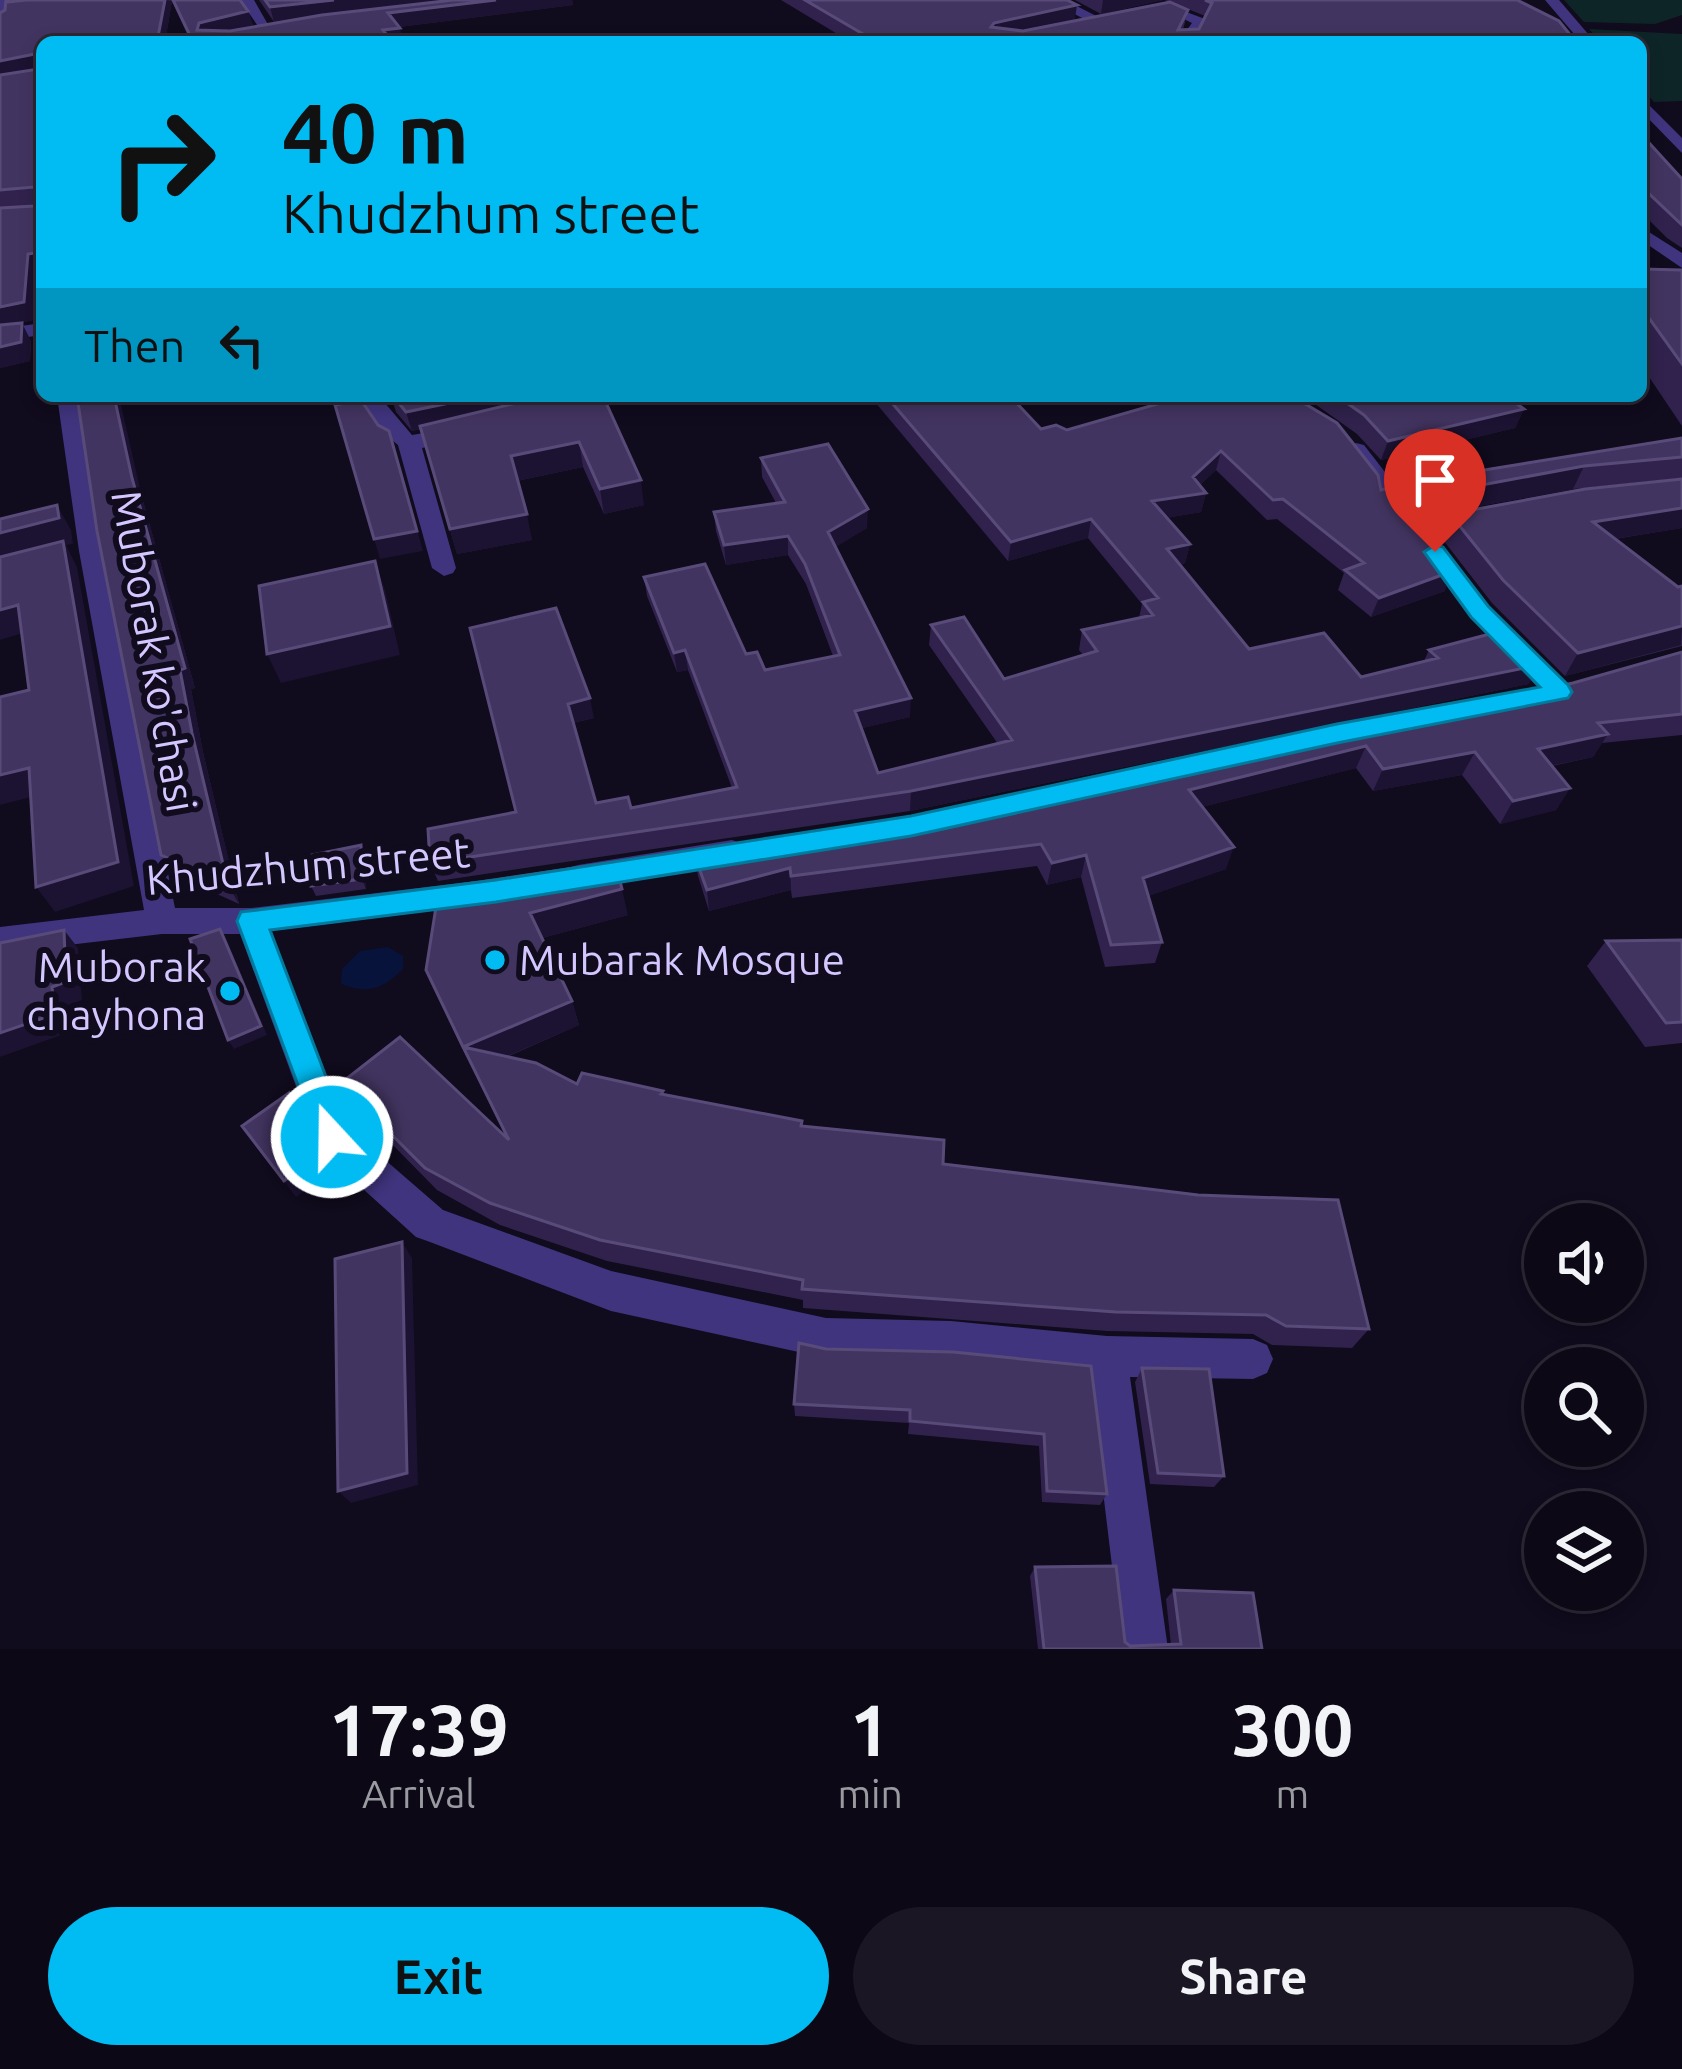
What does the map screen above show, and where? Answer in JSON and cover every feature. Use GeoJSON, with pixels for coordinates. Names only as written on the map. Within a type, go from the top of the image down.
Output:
{"type":"FeatureCollection","features":[{"type":"Feature","properties":{"kind":"street"},"geometry":{"type":"LineString","coordinates":[[0,24],[2,0]]}},
{"type":"Feature","properties":{"kind":"street"},"geometry":{"type":"LineString","coordinates":[[247,0],[268,32]]}},
{"type":"Feature","properties":{"kind":"street"},"geometry":{"type":"LineString","coordinates":[[1054,0],[1099,21]]}},
{"type":"Feature","properties":{"kind":"street"},"geometry":{"type":"LineString","coordinates":[[1189,36],[1199,22],[1170,8],[1193,0]]}},
{"type":"Feature","properties":{"kind":"street"},"geometry":{"type":"LineString","coordinates":[[1552,0],[1583,36]]}},
{"type":"Feature","properties":{"kind":"street"},"geometry":{"type":"LineString","coordinates":[[251,35],[287,28]]}},
{"type":"Feature","properties":{"kind":"street"},"geometry":{"type":"LineString","coordinates":[[1647,109],[1682,148]]}},
{"type":"Feature","properties":{"kind":"street"},"geometry":{"type":"LineString","coordinates":[[1647,236],[1682,262],[1659,275]]}},
{"type":"Feature","properties":{"kind":"street"},"geometry":{"type":"LineString","coordinates":[[0,335],[36,330]]}},
{"type":"Feature","properties":{"kind":"street","name":"Muborak ko'chasi"},"geometry":{"type":"LineString","coordinates":[[68,402],[79,554],[162,921]]}},
{"type":"Feature","properties":{"kind":"street"},"geometry":{"type":"LineString","coordinates":[[372,402],[396,437],[409,443],[487,428]]}},
{"type":"Feature","properties":{"kind":"street"},"geometry":{"type":"LineString","coordinates":[[1342,434],[1480,612],[1559,692]]}},
{"type":"Feature","properties":{"kind":"street"},"geometry":{"type":"LineString","coordinates":[[409,443],[444,568]]}},
{"type":"Feature","properties":{"kind":"street"},"geometry":{"type":"LineString","coordinates":[[1417,530],[1447,522]]}},
{"type":"Feature","properties":{"kind":"street"},"geometry":{"type":"LineString","coordinates":[[1521,699],[1598,681]]}},
{"type":"Feature","properties":{"kind":"street"},"geometry":{"type":"LineString","coordinates":[[542,884],[767,847]]}},
{"type":"Feature","properties":{"kind":"street","name":"Khudzhum street"},"geometry":{"type":"LineString","coordinates":[[0,940],[162,921],[251,921],[496,891]]}},
{"type":"Feature","properties":{"kind":"street"},"geometry":{"type":"LineString","coordinates":[[251,921],[332,1137],[430,1224],[611,1292],[826,1338],[951,1341],[1107,1356],[1253,1359]]}},
{"type":"Feature","properties":{"kind":"street"},"geometry":{"type":"LineString","coordinates":[[1107,1356],[1145,1649]]}},
{"type":"Feature","properties":{"kind":"green space"},"geometry":{"type":"Polygon","coordinates":[[[1564,0],[1682,0],[1682,15],[1655,24],[1584,22],[1564,0]]]}},
{"type":"Feature","properties":{"kind":"green space"},"geometry":{"type":"Polygon","coordinates":[[[1589,29],[1682,34],[1682,101],[1654,102],[1647,94],[1647,36],[1595,36],[1589,29]]]}},
{"type":"Feature","properties":{"kind":"water"},"geometry":{"type":"Polygon","coordinates":[[[388,947],[403,956],[403,969],[396,976],[367,989],[341,984],[342,969],[360,951],[388,947]]]}},
{"type":"Feature","properties":{"kind":"building"},"geometry":{"type":"Polygon","coordinates":[[[6,0],[165,0],[158,36],[36,36],[36,55],[0,61],[0,13],[6,0]]]}},
{"type":"Feature","properties":{"kind":"building"},"geometry":{"type":"Polygon","coordinates":[[[173,0],[240,0],[248,11],[199,23],[197,30],[230,31],[322,15],[453,0],[496,0],[388,13],[400,28],[383,30],[388,36],[190,36],[173,0]]]}},
{"type":"Feature","properties":{"kind":"building"},"geometry":{"type":"Polygon","coordinates":[[[265,0],[334,0],[270,7],[265,0]]]}},
{"type":"Feature","properties":{"kind":"building"},"geometry":{"type":"Polygon","coordinates":[[[805,0],[1067,0],[1077,5],[991,27],[1023,31],[1170,2],[1188,10],[1178,30],[1199,29],[1212,3],[1205,0],[1517,0],[1559,21],[1571,36],[866,36],[805,0]]]}},
{"type":"Feature","properties":{"kind":"building"},"geometry":{"type":"Polygon","coordinates":[[[36,69],[36,194],[34,187],[0,190],[0,75],[36,69]]]}},
{"type":"Feature","properties":{"kind":"building"},"geometry":{"type":"Polygon","coordinates":[[[1647,141],[1682,179],[1682,225],[1647,192],[1647,141]]]}},
{"type":"Feature","properties":{"kind":"building"},"geometry":{"type":"Polygon","coordinates":[[[34,206],[36,253],[28,254],[24,302],[0,307],[0,208],[34,206]]]}},
{"type":"Feature","properties":{"kind":"building"},"geometry":{"type":"Polygon","coordinates":[[[1647,269],[1682,270],[1682,364],[1647,315],[1647,269]]]}},
{"type":"Feature","properties":{"kind":"building"},"geometry":{"type":"Polygon","coordinates":[[[22,323],[21,342],[0,347],[0,325],[22,323]]]}},
{"type":"Feature","properties":{"kind":"building"},"geometry":{"type":"Polygon","coordinates":[[[78,402],[115,402],[185,668],[180,670],[192,733],[228,885],[161,855],[97,531],[78,402]]]}},
{"type":"Feature","properties":{"kind":"building"},"geometry":{"type":"Polygon","coordinates":[[[362,402],[378,425],[389,431],[417,531],[374,539],[335,405],[362,402]]]}},
{"type":"Feature","properties":{"kind":"building"},"geometry":{"type":"Polygon","coordinates":[[[398,402],[454,402],[406,412],[398,402]]]}},
{"type":"Feature","properties":{"kind":"building"},"geometry":{"type":"Polygon","coordinates":[[[521,402],[606,402],[641,480],[600,489],[579,442],[511,456],[527,514],[450,529],[420,426],[521,402]]]}},
{"type":"Feature","properties":{"kind":"building"},"geometry":{"type":"Polygon","coordinates":[[[891,402],[1016,402],[1041,429],[1056,425],[1067,430],[1164,402],[1302,402],[1337,423],[1378,475],[1381,490],[1389,488],[1453,571],[1379,598],[1345,570],[1364,563],[1283,499],[1273,500],[1221,451],[1193,477],[1206,493],[1152,501],[1190,544],[1167,549],[1249,649],[1324,633],[1361,677],[1438,658],[1429,650],[1505,630],[1540,665],[911,791],[430,863],[428,829],[516,812],[470,628],[556,608],[590,698],[568,704],[596,803],[628,797],[631,808],[737,787],[685,650],[674,653],[644,577],[705,564],[746,654],[757,652],[765,670],[840,655],[805,564],[788,536],[724,545],[714,512],[785,502],[761,458],[828,444],[868,509],[828,532],[911,698],[855,711],[878,773],[1012,740],[931,625],[964,617],[1004,679],[1097,651],[1082,630],[1153,615],[1143,602],[1158,598],[1091,519],[1011,542],[891,402]]]}},
{"type":"Feature","properties":{"kind":"building"},"geometry":{"type":"Polygon","coordinates":[[[1346,402],[1514,402],[1524,409],[1388,441],[1346,402]]]}},
{"type":"Feature","properties":{"kind":"building"},"geometry":{"type":"Polygon","coordinates":[[[1682,438],[1682,457],[1584,466],[1433,494],[1422,480],[1682,438]]]}},
{"type":"Feature","properties":{"kind":"building"},"geometry":{"type":"Polygon","coordinates":[[[1682,479],[1682,508],[1593,522],[1682,586],[1682,626],[1578,653],[1503,580],[1450,514],[1585,489],[1682,479]]]}},
{"type":"Feature","properties":{"kind":"building"},"geometry":{"type":"Polygon","coordinates":[[[57,505],[59,518],[0,533],[0,519],[57,505]]]}},
{"type":"Feature","properties":{"kind":"building"},"geometry":{"type":"Polygon","coordinates":[[[63,541],[118,862],[36,887],[29,768],[0,775],[0,697],[29,690],[18,605],[0,610],[0,557],[63,541]]]}},
{"type":"Feature","properties":{"kind":"building"},"geometry":{"type":"Polygon","coordinates":[[[375,561],[390,626],[267,654],[259,586],[375,561]]]}},
{"type":"Feature","properties":{"kind":"building"},"geometry":{"type":"Polygon","coordinates":[[[1682,652],[1682,714],[1598,723],[1608,734],[1538,749],[1570,788],[1513,801],[1475,752],[1383,769],[1366,746],[1189,790],[1234,847],[1143,878],[1162,942],[1111,945],[1086,855],[1052,863],[1041,844],[791,876],[790,868],[707,890],[694,854],[913,819],[1573,683],[1682,652]]]}},
{"type":"Feature","properties":{"kind":"building"},"geometry":{"type":"Polygon","coordinates":[[[361,845],[362,879],[311,886],[312,855],[361,845]]]}},
{"type":"Feature","properties":{"kind":"building","name":"Mubarak Mosque"},"geometry":{"type":"Polygon","coordinates":[[[615,862],[622,889],[530,913],[572,1001],[463,1047],[426,970],[439,888],[615,862]]]}},
{"type":"Feature","properties":{"kind":"building","name":"Muborak chayhona"},"geometry":{"type":"Polygon","coordinates":[[[220,929],[261,1026],[228,1040],[190,939],[220,929]]]}},
{"type":"Feature","properties":{"kind":"building"},"geometry":{"type":"Polygon","coordinates":[[[64,930],[66,982],[52,987],[55,1014],[0,1033],[0,943],[64,930]]]}},
{"type":"Feature","properties":{"kind":"building"},"geometry":{"type":"Polygon","coordinates":[[[1682,940],[1682,1022],[1666,1023],[1606,941],[1682,940]]]}},
{"type":"Feature","properties":{"kind":"building"},"geometry":{"type":"Polygon","coordinates":[[[400,1037],[509,1140],[463,1047],[536,1063],[577,1084],[582,1073],[663,1091],[661,1094],[802,1121],[801,1126],[944,1140],[943,1164],[1198,1195],[1338,1200],[1369,1329],[1286,1326],[1266,1315],[1116,1312],[802,1289],[803,1280],[600,1240],[490,1203],[425,1168],[368,1111],[357,1119],[336,1100],[332,1090],[400,1037]]]}},
{"type":"Feature","properties":{"kind":"building"},"geometry":{"type":"Polygon","coordinates":[[[289,1093],[303,1134],[323,1152],[284,1181],[242,1126],[289,1093]]]}},
{"type":"Feature","properties":{"kind":"building"},"geometry":{"type":"Polygon","coordinates":[[[402,1242],[407,1473],[338,1491],[335,1259],[402,1242]]]}},
{"type":"Feature","properties":{"kind":"building"},"geometry":{"type":"Polygon","coordinates":[[[799,1343],[826,1349],[953,1352],[1091,1366],[1107,1494],[1047,1491],[1044,1434],[910,1421],[910,1410],[794,1404],[799,1343]]]}},
{"type":"Feature","properties":{"kind":"building"},"geometry":{"type":"Polygon","coordinates":[[[1142,1368],[1209,1369],[1224,1476],[1158,1473],[1142,1368]]]}},
{"type":"Feature","properties":{"kind":"building"},"geometry":{"type":"Polygon","coordinates":[[[1116,1566],[1125,1642],[1130,1646],[1181,1644],[1174,1590],[1253,1593],[1262,1649],[1044,1649],[1035,1567],[1116,1566]]]}},
{"type":"Feature","properties":{"kind":"place","name":"Mubarak Mosque"},"geometry":{"type":"Point","coordinates":[495,960]}},
{"type":"Feature","properties":{"kind":"place","name":"Muborak chayhona"},"geometry":{"type":"Point","coordinates":[230,991]}},
{"type":"Feature","properties":{"kind":"route"},"geometry":{"type":"LineString","coordinates":[[332,1137],[251,921],[496,891],[911,826],[1337,734],[1559,692],[1480,612],[1435,552]]}}]}
